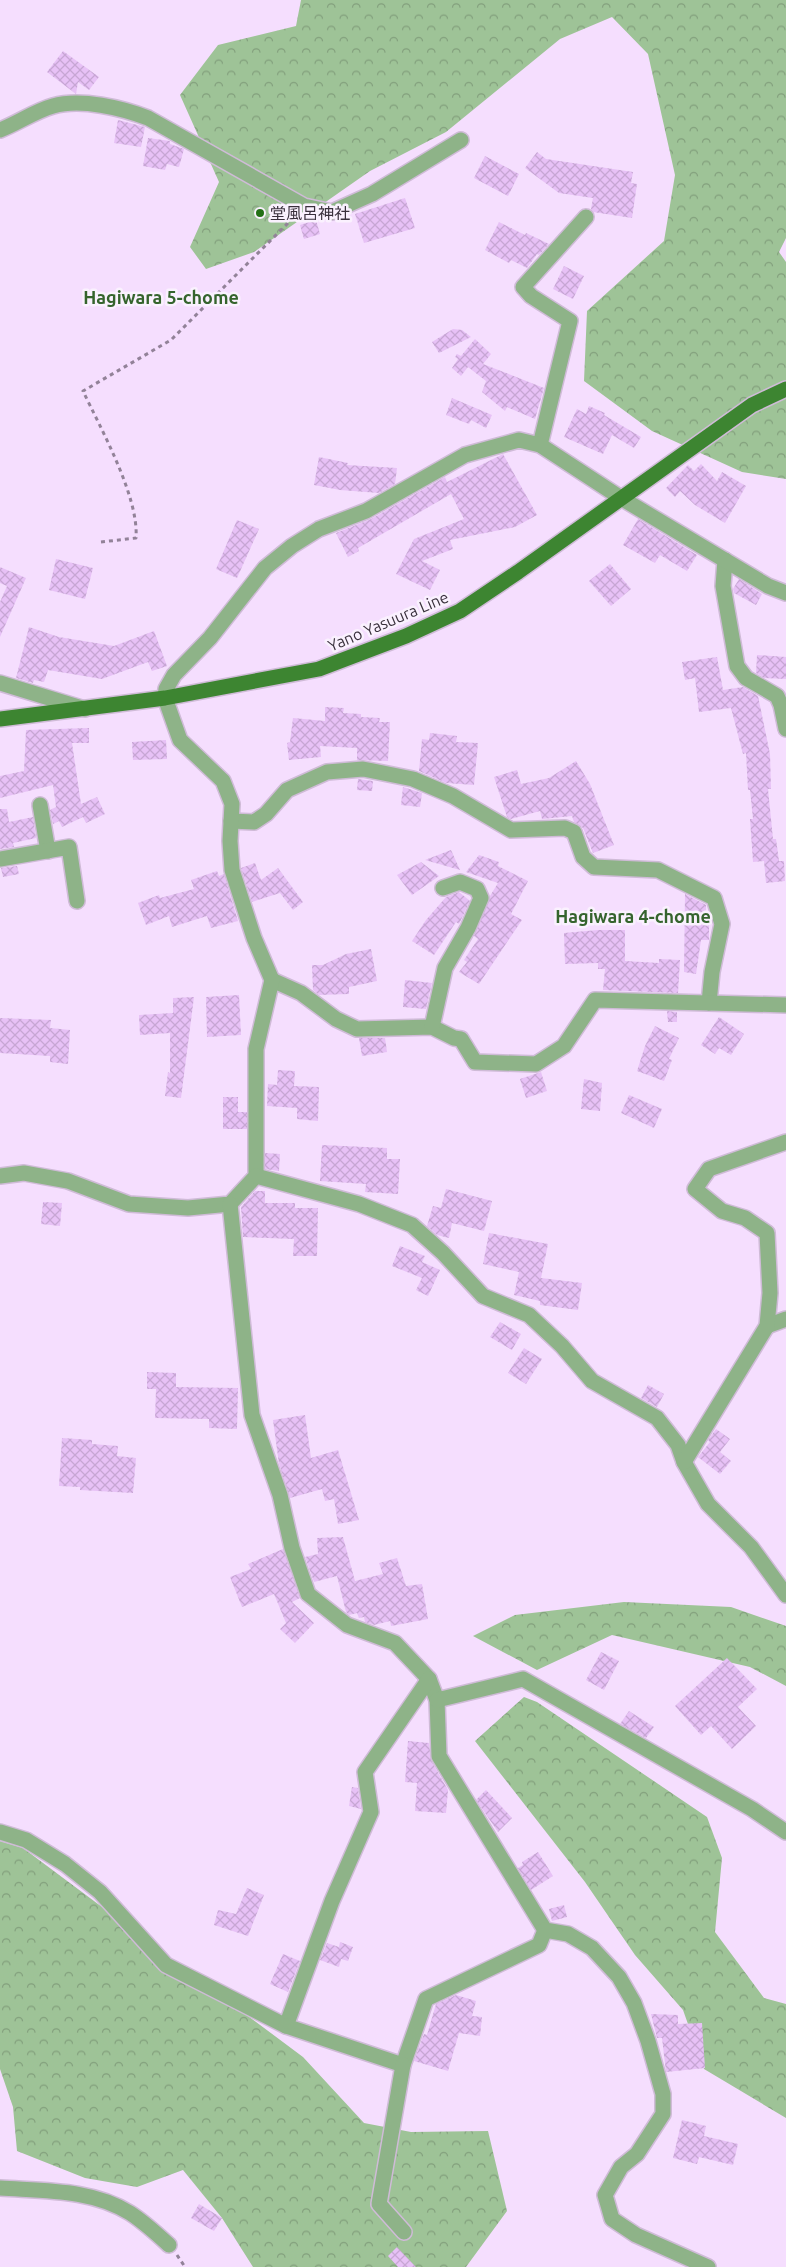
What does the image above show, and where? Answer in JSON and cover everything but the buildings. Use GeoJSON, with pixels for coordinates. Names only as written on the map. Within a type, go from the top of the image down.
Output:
{"type":"FeatureCollection","features":[{"type":"Feature","properties":{"kind":"main road","name":"Yano Yasuura Line"},"geometry":{"type":"LineString","coordinates":[[0,720],[87,710],[165,698],[319,669],[406,636],[460,611],[518,572],[752,405],[786,389]]}},
{"type":"Feature","properties":{"kind":"street"},"geometry":{"type":"LineString","coordinates":[[0,130],[54,105],[94,104],[123,109],[148,118],[304,206],[332,212],[372,194],[461,140]]}},
{"type":"Feature","properties":{"kind":"street"},"geometry":{"type":"LineString","coordinates":[[540,445],[570,321],[531,296],[523,287],[586,217]]}},
{"type":"Feature","properties":{"kind":"street"},"geometry":{"type":"LineString","coordinates":[[0,1176],[24,1173],[68,1181],[129,1204],[188,1208],[230,1204],[256,1176],[256,1049],[272,980],[254,938],[234,878],[230,841],[232,804],[223,781],[180,740],[165,698],[166,689],[174,675],[210,638],[265,568],[292,546],[319,529],[366,511],[465,455],[519,440],[540,445],[621,498],[768,586],[786,593]]}},
{"type":"Feature","properties":{"kind":"street"},"geometry":{"type":"LineString","coordinates":[[725,560],[723,586],[737,666],[746,678],[783,701],[786,729]]}},
{"type":"Feature","properties":{"kind":"street"},"geometry":{"type":"LineString","coordinates":[[0,683],[87,710]]}},
{"type":"Feature","properties":{"kind":"street"},"geometry":{"type":"LineString","coordinates":[[231,821],[254,822],[266,814],[287,790],[327,772],[363,769],[414,779],[453,796],[511,830],[565,828],[574,832],[583,857],[594,867],[658,870],[714,898],[722,924],[712,972],[709,1003]]}},
{"type":"Feature","properties":{"kind":"street"},"geometry":{"type":"LineString","coordinates":[[40,805],[48,851]]}},
{"type":"Feature","properties":{"kind":"street"},"geometry":{"type":"LineString","coordinates":[[0,859],[69,847],[77,901]]}},
{"type":"Feature","properties":{"kind":"street"},"geometry":{"type":"LineString","coordinates":[[432,1027],[445,968],[468,928],[481,898],[477,889],[460,882],[443,888]]}},
{"type":"Feature","properties":{"kind":"street"},"geometry":{"type":"LineString","coordinates":[[272,980],[301,993],[336,1019],[357,1029],[432,1027],[454,1038],[462,1039],[475,1062],[536,1064],[564,1046],[595,1000],[786,1005]]}},
{"type":"Feature","properties":{"kind":"street"},"geometry":{"type":"LineString","coordinates":[[684,1462],[767,1326],[770,1294],[767,1233],[745,1218],[722,1211],[695,1189],[709,1168],[786,1142]]}},
{"type":"Feature","properties":{"kind":"street"},"geometry":{"type":"LineString","coordinates":[[256,1176],[359,1204],[412,1225],[443,1253],[483,1296],[529,1315],[562,1346],[592,1382],[657,1418],[678,1445],[684,1462],[708,1504],[751,1547],[786,1594]]}},
{"type":"Feature","properties":{"kind":"street"},"geometry":{"type":"LineString","coordinates":[[230,1204],[252,1415],[280,1495],[292,1548],[308,1594],[347,1625],[395,1644],[429,1679],[437,1700],[439,1756],[546,1930],[568,1934],[592,1948],[619,1977],[634,2003],[648,2041],[663,2094],[663,2114],[637,2154],[621,2166],[605,2195],[612,2219],[636,2235],[708,2267]]}},
{"type":"Feature","properties":{"kind":"street"},"geometry":{"type":"LineString","coordinates":[[767,1326],[786,1319]]}},
{"type":"Feature","properties":{"kind":"street"},"geometry":{"type":"LineString","coordinates":[[286,2026],[332,1901],[372,1812],[365,1772],[429,1679]]}},
{"type":"Feature","properties":{"kind":"street"},"geometry":{"type":"LineString","coordinates":[[437,1700],[523,1679],[752,1809],[786,1832]]}},
{"type":"Feature","properties":{"kind":"street"},"geometry":{"type":"LineString","coordinates":[[0,1832],[26,1840],[65,1864],[100,1892],[166,1965],[286,2026],[403,2065]]}},
{"type":"Feature","properties":{"kind":"street"},"geometry":{"type":"LineString","coordinates":[[404,2232],[379,2204],[403,2065],[426,1999],[539,1945],[546,1930]]}},
{"type":"Feature","properties":{"kind":"street"},"geometry":{"type":"LineString","coordinates":[[0,2188],[83,2195],[100,2199],[131,2213],[169,2245]]}},
{"type":"Feature","properties":{"kind":"path"},"geometry":{"type":"LineString","coordinates":[[101,542],[136,538],[137,526],[122,478],[83,390],[171,340],[304,206]]}},
{"type":"Feature","properties":{"kind":"green space"},"geometry":{"type":"Polygon","coordinates":[[[301,0],[786,0],[786,238],[779,252],[786,262],[786,479],[742,472],[652,431],[584,381],[587,311],[664,241],[675,175],[648,54],[612,17],[560,39],[446,132],[370,171],[254,252],[206,269],[190,247],[219,182],[180,95],[218,45],[296,26],[301,0]]]}},
{"type":"Feature","properties":{"kind":"green space"},"geometry":{"type":"Polygon","coordinates":[[[624,1602],[731,1607],[786,1626],[786,1686],[750,1667],[612,1635],[537,1670],[473,1636],[515,1615],[624,1602]]]}},
{"type":"Feature","properties":{"kind":"green space"},"geometry":{"type":"Polygon","coordinates":[[[524,1697],[537,1702],[707,1817],[722,1858],[715,1932],[764,1998],[786,2004],[786,2118],[704,2069],[683,2010],[635,1955],[585,1882],[475,1741],[524,1697]]]}},
{"type":"Feature","properties":{"kind":"green space"},"geometry":{"type":"Polygon","coordinates":[[[0,1841],[23,1848],[303,2057],[364,2123],[411,2132],[488,2131],[507,2211],[466,2267],[253,2267],[222,2218],[183,2170],[137,2187],[85,2178],[17,2151],[13,2107],[0,2069],[0,1841]]]}},
{"type":"Feature","properties":{"kind":"place","name":"堂風呂神社"},"geometry":{"type":"Point","coordinates":[260,213]}},
{"type":"Feature","properties":{"kind":"district","name":"Hagiwara 5-chome"},"geometry":{"type":"Point","coordinates":[161,297]}},
{"type":"Feature","properties":{"kind":"district","name":"Hagiwara 4-chome"},"geometry":{"type":"Point","coordinates":[633,916]}}]}
